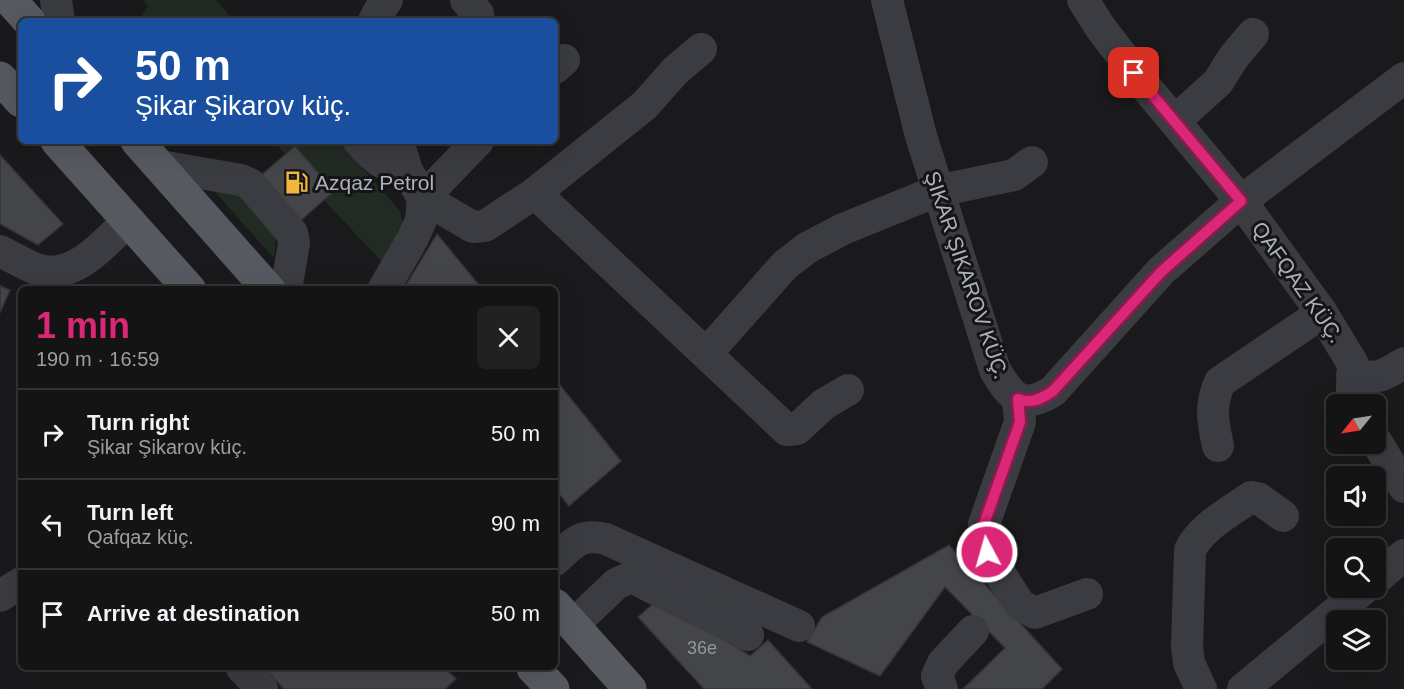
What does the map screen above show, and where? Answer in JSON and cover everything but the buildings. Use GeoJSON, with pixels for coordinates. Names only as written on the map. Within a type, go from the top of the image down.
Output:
{"type":"FeatureCollection","features":[{"type":"Feature","properties":{"kind":"main road"},"geometry":{"type":"LineString","coordinates":[[10,0],[26,18]]}},
{"type":"Feature","properties":{"kind":"main road"},"geometry":{"type":"LineString","coordinates":[[0,78],[18,98]]}},
{"type":"Feature","properties":{"kind":"main road"},"geometry":{"type":"LineString","coordinates":[[60,144],[186,286]]}},
{"type":"Feature","properties":{"kind":"main road"},"geometry":{"type":"LineString","coordinates":[[140,144],[265,286]]}},
{"type":"Feature","properties":{"kind":"main road"},"geometry":{"type":"LineString","coordinates":[[564,615],[630,689]]}},
{"type":"Feature","properties":{"kind":"main road"},"geometry":{"type":"LineString","coordinates":[[535,670],[553,689]]}},
{"type":"Feature","properties":{"kind":"street"},"geometry":{"type":"LineString","coordinates":[[56,0],[58,18]]}},
{"type":"Feature","properties":{"kind":"street"},"geometry":{"type":"LineString","coordinates":[[376,18],[387,0]]}},
{"type":"Feature","properties":{"kind":"street","name":"ŞIKAR ŞIKAROV KÜÇ."},"geometry":{"type":"LineString","coordinates":[[887,0],[937,191],[995,370],[1005,388],[1018,399],[1026,402],[1034,401],[1053,391],[1161,272],[1241,201],[1404,78]]}},
{"type":"Feature","properties":{"kind":"street","name":"QAFQAZ KÜÇ."},"geometry":{"type":"LineString","coordinates":[[1083,0],[1144,87],[1241,201],[1322,313],[1353,364],[1354,390]]}},
{"type":"Feature","properties":{"kind":"street"},"geometry":{"type":"LineString","coordinates":[[1175,121],[1218,82],[1233,58],[1253,34]]}},
{"type":"Feature","properties":{"kind":"street"},"geometry":{"type":"LineString","coordinates":[[399,144],[407,171],[423,198],[473,227],[485,226],[535,193],[645,105],[675,71],[701,49]]}},
{"type":"Feature","properties":{"kind":"street"},"geometry":{"type":"LineString","coordinates":[[362,144],[374,159],[387,166],[407,171]]}},
{"type":"Feature","properties":{"kind":"street"},"geometry":{"type":"LineString","coordinates":[[384,286],[413,238],[421,219],[423,198],[475,144]]}},
{"type":"Feature","properties":{"kind":"street"},"geometry":{"type":"LineString","coordinates":[[707,353],[785,265],[807,248],[843,229],[937,191],[1014,175],[1032,162]]}},
{"type":"Feature","properties":{"kind":"street"},"geometry":{"type":"LineString","coordinates":[[160,166],[242,180],[250,184],[292,233],[294,243],[287,286]]}},
{"type":"Feature","properties":{"kind":"street"},"geometry":{"type":"LineString","coordinates":[[535,193],[787,430],[797,429],[824,404],[848,390]]}},
{"type":"Feature","properties":{"kind":"street"},"geometry":{"type":"LineString","coordinates":[[0,251],[42,271],[63,270],[80,264],[128,221]]}},
{"type":"Feature","properties":{"kind":"street"},"geometry":{"type":"LineString","coordinates":[[1218,446],[1212,410],[1214,396],[1220,382],[1322,313]]}},
{"type":"Feature","properties":{"kind":"street"},"geometry":{"type":"LineString","coordinates":[[1354,390],[1372,378],[1386,374],[1404,363]]}},
{"type":"Feature","properties":{"kind":"street"},"geometry":{"type":"LineString","coordinates":[[1018,399],[1020,422],[984,524],[983,537],[987,552],[1020,605],[1029,611],[1035,613],[1087,594]]}},
{"type":"Feature","properties":{"kind":"street"},"geometry":{"type":"LineString","coordinates":[[1384,454],[1404,487]]}},
{"type":"Feature","properties":{"kind":"street"},"geometry":{"type":"LineString","coordinates":[[1201,689],[1189,663],[1187,646],[1190,550],[1195,541],[1209,528],[1251,497],[1258,498],[1283,516]]}},
{"type":"Feature","properties":{"kind":"street"},"geometry":{"type":"LineString","coordinates":[[558,557],[576,541],[591,536],[606,539],[799,626]]}},
{"type":"Feature","properties":{"kind":"street"},"geometry":{"type":"LineString","coordinates":[[564,615],[631,577],[748,634]]}},
{"type":"Feature","properties":{"kind":"street"},"geometry":{"type":"LineString","coordinates":[[0,596],[18,585]]}},
{"type":"Feature","properties":{"kind":"street"},"geometry":{"type":"LineString","coordinates":[[1243,689],[1353,598]]}},
{"type":"Feature","properties":{"kind":"street"},"geometry":{"type":"LineString","coordinates":[[942,689],[937,676],[943,663],[973,632]]}},
{"type":"Feature","properties":{"kind":"street"},"geometry":{"type":"LineString","coordinates":[[244,670],[262,689]]}},
{"type":"Feature","properties":{"kind":"shaded area"},"geometry":{"type":"Polygon","coordinates":[[[143,0],[216,0],[231,18],[141,18],[148,6],[143,0]]]}},
{"type":"Feature","properties":{"kind":"shaded area"},"geometry":{"type":"Polygon","coordinates":[[[277,144],[342,144],[400,211],[404,229],[383,263],[324,200],[334,190],[295,146],[285,154],[277,144]]]}},
{"type":"Feature","properties":{"kind":"shaded area"},"geometry":{"type":"Polygon","coordinates":[[[238,191],[276,236],[274,258],[215,192],[238,191]]]}},
{"type":"Feature","properties":{"kind":"place","name":"Azqaz Petrol"},"geometry":{"type":"Point","coordinates":[297,182]}},
{"type":"Feature","properties":{"kind":"route"},"geometry":{"type":"LineString","coordinates":[[987,552],[983,537],[984,524],[1020,422],[1018,399],[1026,402],[1034,401],[1053,391],[1161,272],[1241,201],[1134,73]]}}]}
